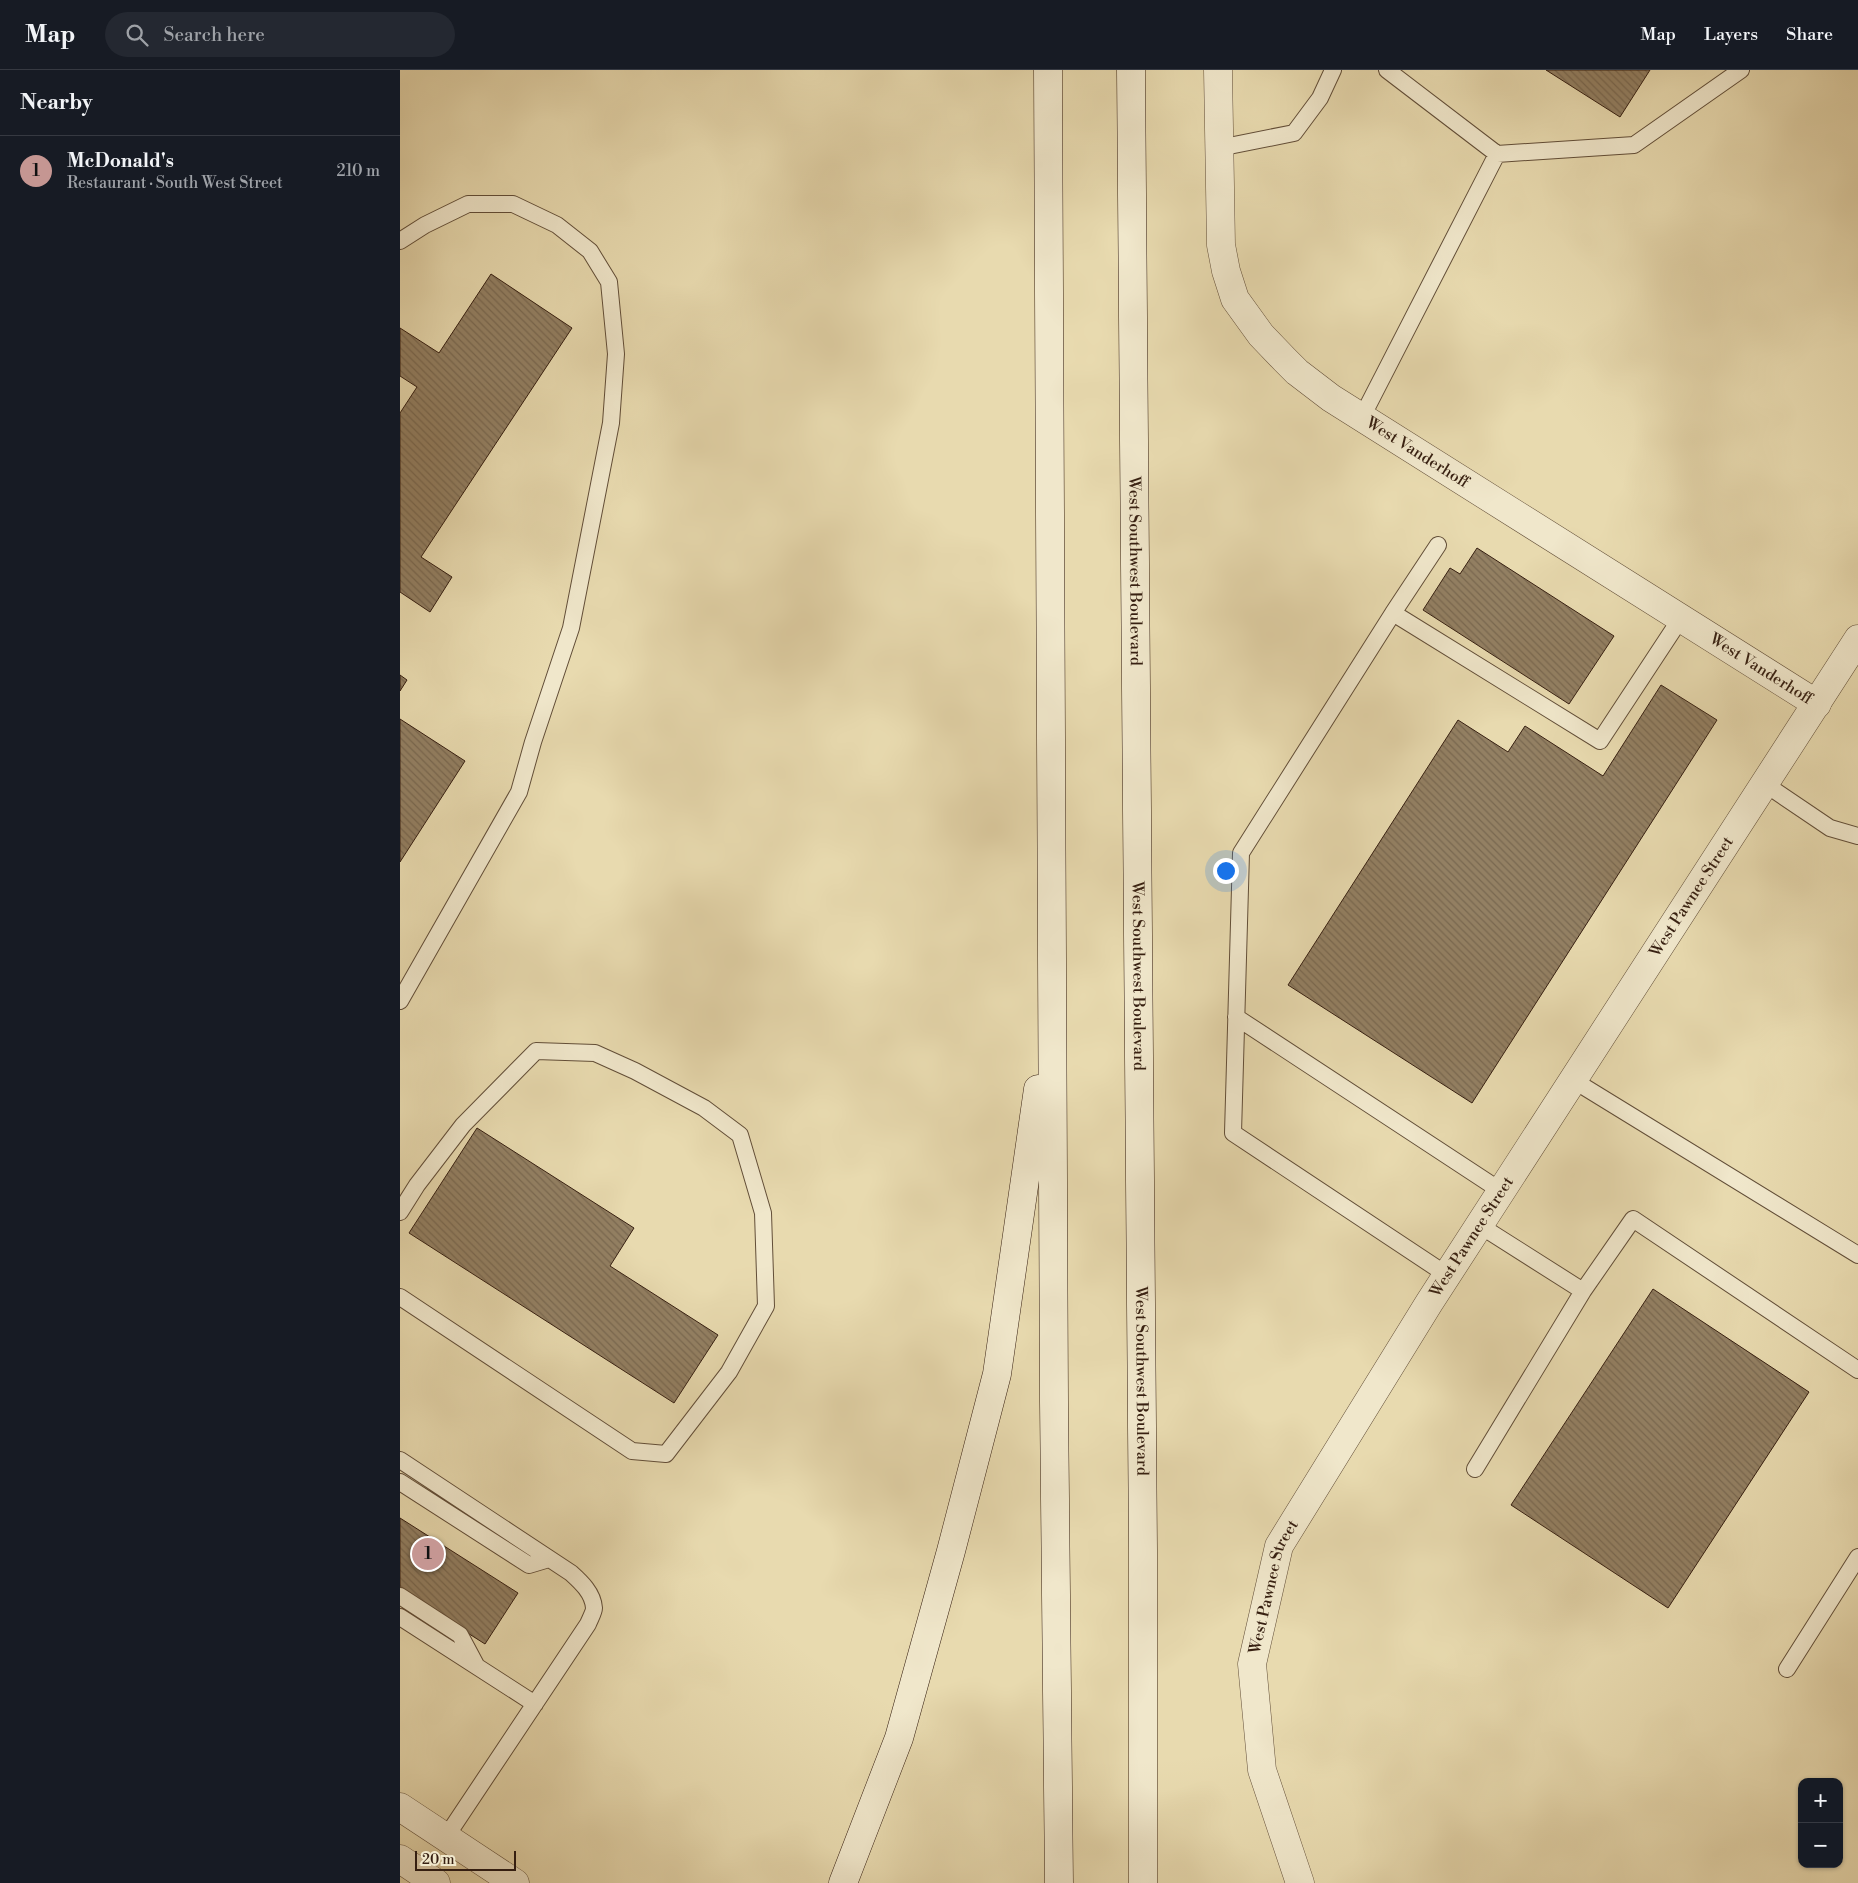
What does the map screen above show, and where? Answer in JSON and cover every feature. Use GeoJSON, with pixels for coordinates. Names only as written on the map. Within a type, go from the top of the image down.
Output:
{"type":"FeatureCollection","features":[{"type":"Feature","properties":{"kind":"main road"},"geometry":{"type":"LineString","coordinates":[[1048,70],[1052,996],[1059,1883]]}},
{"type":"Feature","properties":{"kind":"main road","name":"West Southwest Boulevard"},"geometry":{"type":"LineString","coordinates":[[1131,70],[1143,1540],[1143,1883]]}},
{"type":"Feature","properties":{"kind":"main road","name":"West Vanderhoff"},"geometry":{"type":"LineString","coordinates":[[1218,70],[1222,245],[1226,271],[1235,300],[1261,335],[1297,372],[1331,398],[1817,704]]}},
{"type":"Feature","properties":{"kind":"main road","name":"West Pawnee Street"},"geometry":{"type":"LineString","coordinates":[[1300,1883],[1262,1770],[1252,1664],[1280,1546],[1479,1224],[1766,784],[1858,639]]}},
{"type":"Feature","properties":{"kind":"main road"},"geometry":{"type":"LineString","coordinates":[[843,1883],[899,1738],[951,1551],[997,1374],[1052,996]]}},
{"type":"Feature","properties":{"kind":"main road"},"geometry":{"type":"LineString","coordinates":[[400,1807],[515,1883]]}},
{"type":"Feature","properties":{"kind":"main road"},"geometry":{"type":"LineString","coordinates":[[400,1859],[430,1882]]}},
{"type":"Feature","properties":{"kind":"lane"},"geometry":{"type":"LineString","coordinates":[[1219,148],[1294,133],[1320,98],[1333,70]]}},
{"type":"Feature","properties":{"kind":"lane"},"geometry":{"type":"LineString","coordinates":[[1387,70],[1497,154],[1634,145],[1741,70]]}},
{"type":"Feature","properties":{"kind":"lane"},"geometry":{"type":"LineString","coordinates":[[1362,417],[1497,154]]}},
{"type":"Feature","properties":{"kind":"lane"},"geometry":{"type":"LineString","coordinates":[[400,241],[425,225],[468,204],[513,204],[557,225],[590,250],[609,282],[616,354],[611,423],[571,628],[533,742],[519,792],[400,1001]]}},
{"type":"Feature","properties":{"kind":"lane"},"geometry":{"type":"LineString","coordinates":[[1438,545],[1241,853],[1233,1133],[1447,1275]]}},
{"type":"Feature","properties":{"kind":"lane"},"geometry":{"type":"LineString","coordinates":[[1393,613],[1600,742],[1681,618]]}},
{"type":"Feature","properties":{"kind":"lane"},"geometry":{"type":"LineString","coordinates":[[1766,784],[1830,828],[1858,836]]}},
{"type":"Feature","properties":{"kind":"lane"},"geometry":{"type":"LineString","coordinates":[[1236,1017],[1501,1191]]}},
{"type":"Feature","properties":{"kind":"lane"},"geometry":{"type":"LineString","coordinates":[[400,1212],[417,1185],[463,1126],[536,1051],[595,1053],[635,1071],[704,1108],[740,1135],[763,1213],[766,1306],[730,1372],[666,1454],[632,1451],[400,1297]]}},
{"type":"Feature","properties":{"kind":"lane"},"geometry":{"type":"LineString","coordinates":[[1573,1080],[1858,1255]]}},
{"type":"Feature","properties":{"kind":"lane"},"geometry":{"type":"LineString","coordinates":[[1475,1469],[1583,1291],[1633,1219],[1858,1370]]}},
{"type":"Feature","properties":{"kind":"lane"},"geometry":{"type":"LineString","coordinates":[[1479,1224],[1583,1291]]}},
{"type":"Feature","properties":{"kind":"lane"},"geometry":{"type":"LineString","coordinates":[[400,1460],[571,1573],[584,1585],[594,1608],[588,1624],[446,1837]]}},
{"type":"Feature","properties":{"kind":"lane"},"geometry":{"type":"LineString","coordinates":[[400,1482],[529,1565],[549,1559]]}},
{"type":"Feature","properties":{"kind":"lane"},"geometry":{"type":"LineString","coordinates":[[1787,1669],[1858,1558]]}},
{"type":"Feature","properties":{"kind":"lane"},"geometry":{"type":"LineString","coordinates":[[400,1596],[460,1635],[476,1666]]}},
{"type":"Feature","properties":{"kind":"lane"},"geometry":{"type":"LineString","coordinates":[[400,1618],[535,1704]]}},
{"type":"Feature","properties":{"kind":"building"},"geometry":{"type":"Polygon","coordinates":[[[1546,70],[1650,70],[1620,117],[1546,70]]]}},
{"type":"Feature","properties":{"kind":"building"},"geometry":{"type":"Polygon","coordinates":[[[491,274],[572,328],[421,557],[452,577],[430,612],[400,592],[400,413],[417,387],[400,376],[400,328],[439,353],[491,274]]]}},
{"type":"Feature","properties":{"kind":"building"},"geometry":{"type":"Polygon","coordinates":[[[1477,548],[1614,636],[1569,704],[1423,610],[1450,568],[1460,574],[1477,548]]]}},
{"type":"Feature","properties":{"kind":"building"},"geometry":{"type":"Polygon","coordinates":[[[400,675],[407,680],[400,691],[400,675]]]}},
{"type":"Feature","properties":{"kind":"building"},"geometry":{"type":"Polygon","coordinates":[[[1661,685],[1717,720],[1472,1103],[1288,985],[1458,720],[1508,752],[1525,726],[1603,776],[1661,685]]]}},
{"type":"Feature","properties":{"kind":"building"},"geometry":{"type":"Polygon","coordinates":[[[400,719],[465,761],[400,862],[400,719]]]}},
{"type":"Feature","properties":{"kind":"building"},"geometry":{"type":"Polygon","coordinates":[[[477,1128],[634,1228],[610,1266],[718,1335],[674,1403],[409,1233],[477,1128]]]}},
{"type":"Feature","properties":{"kind":"building"},"geometry":{"type":"Polygon","coordinates":[[[1653,1289],[1809,1392],[1668,1608],[1511,1505],[1653,1289]]]}},
{"type":"Feature","properties":{"kind":"building"},"geometry":{"type":"Polygon","coordinates":[[[400,1518],[518,1593],[485,1644],[400,1590],[400,1518]]]}},
{"type":"Feature","properties":{"kind":"place","name":"McDonald's"},"geometry":{"type":"Point","coordinates":[428,1554]}}]}
